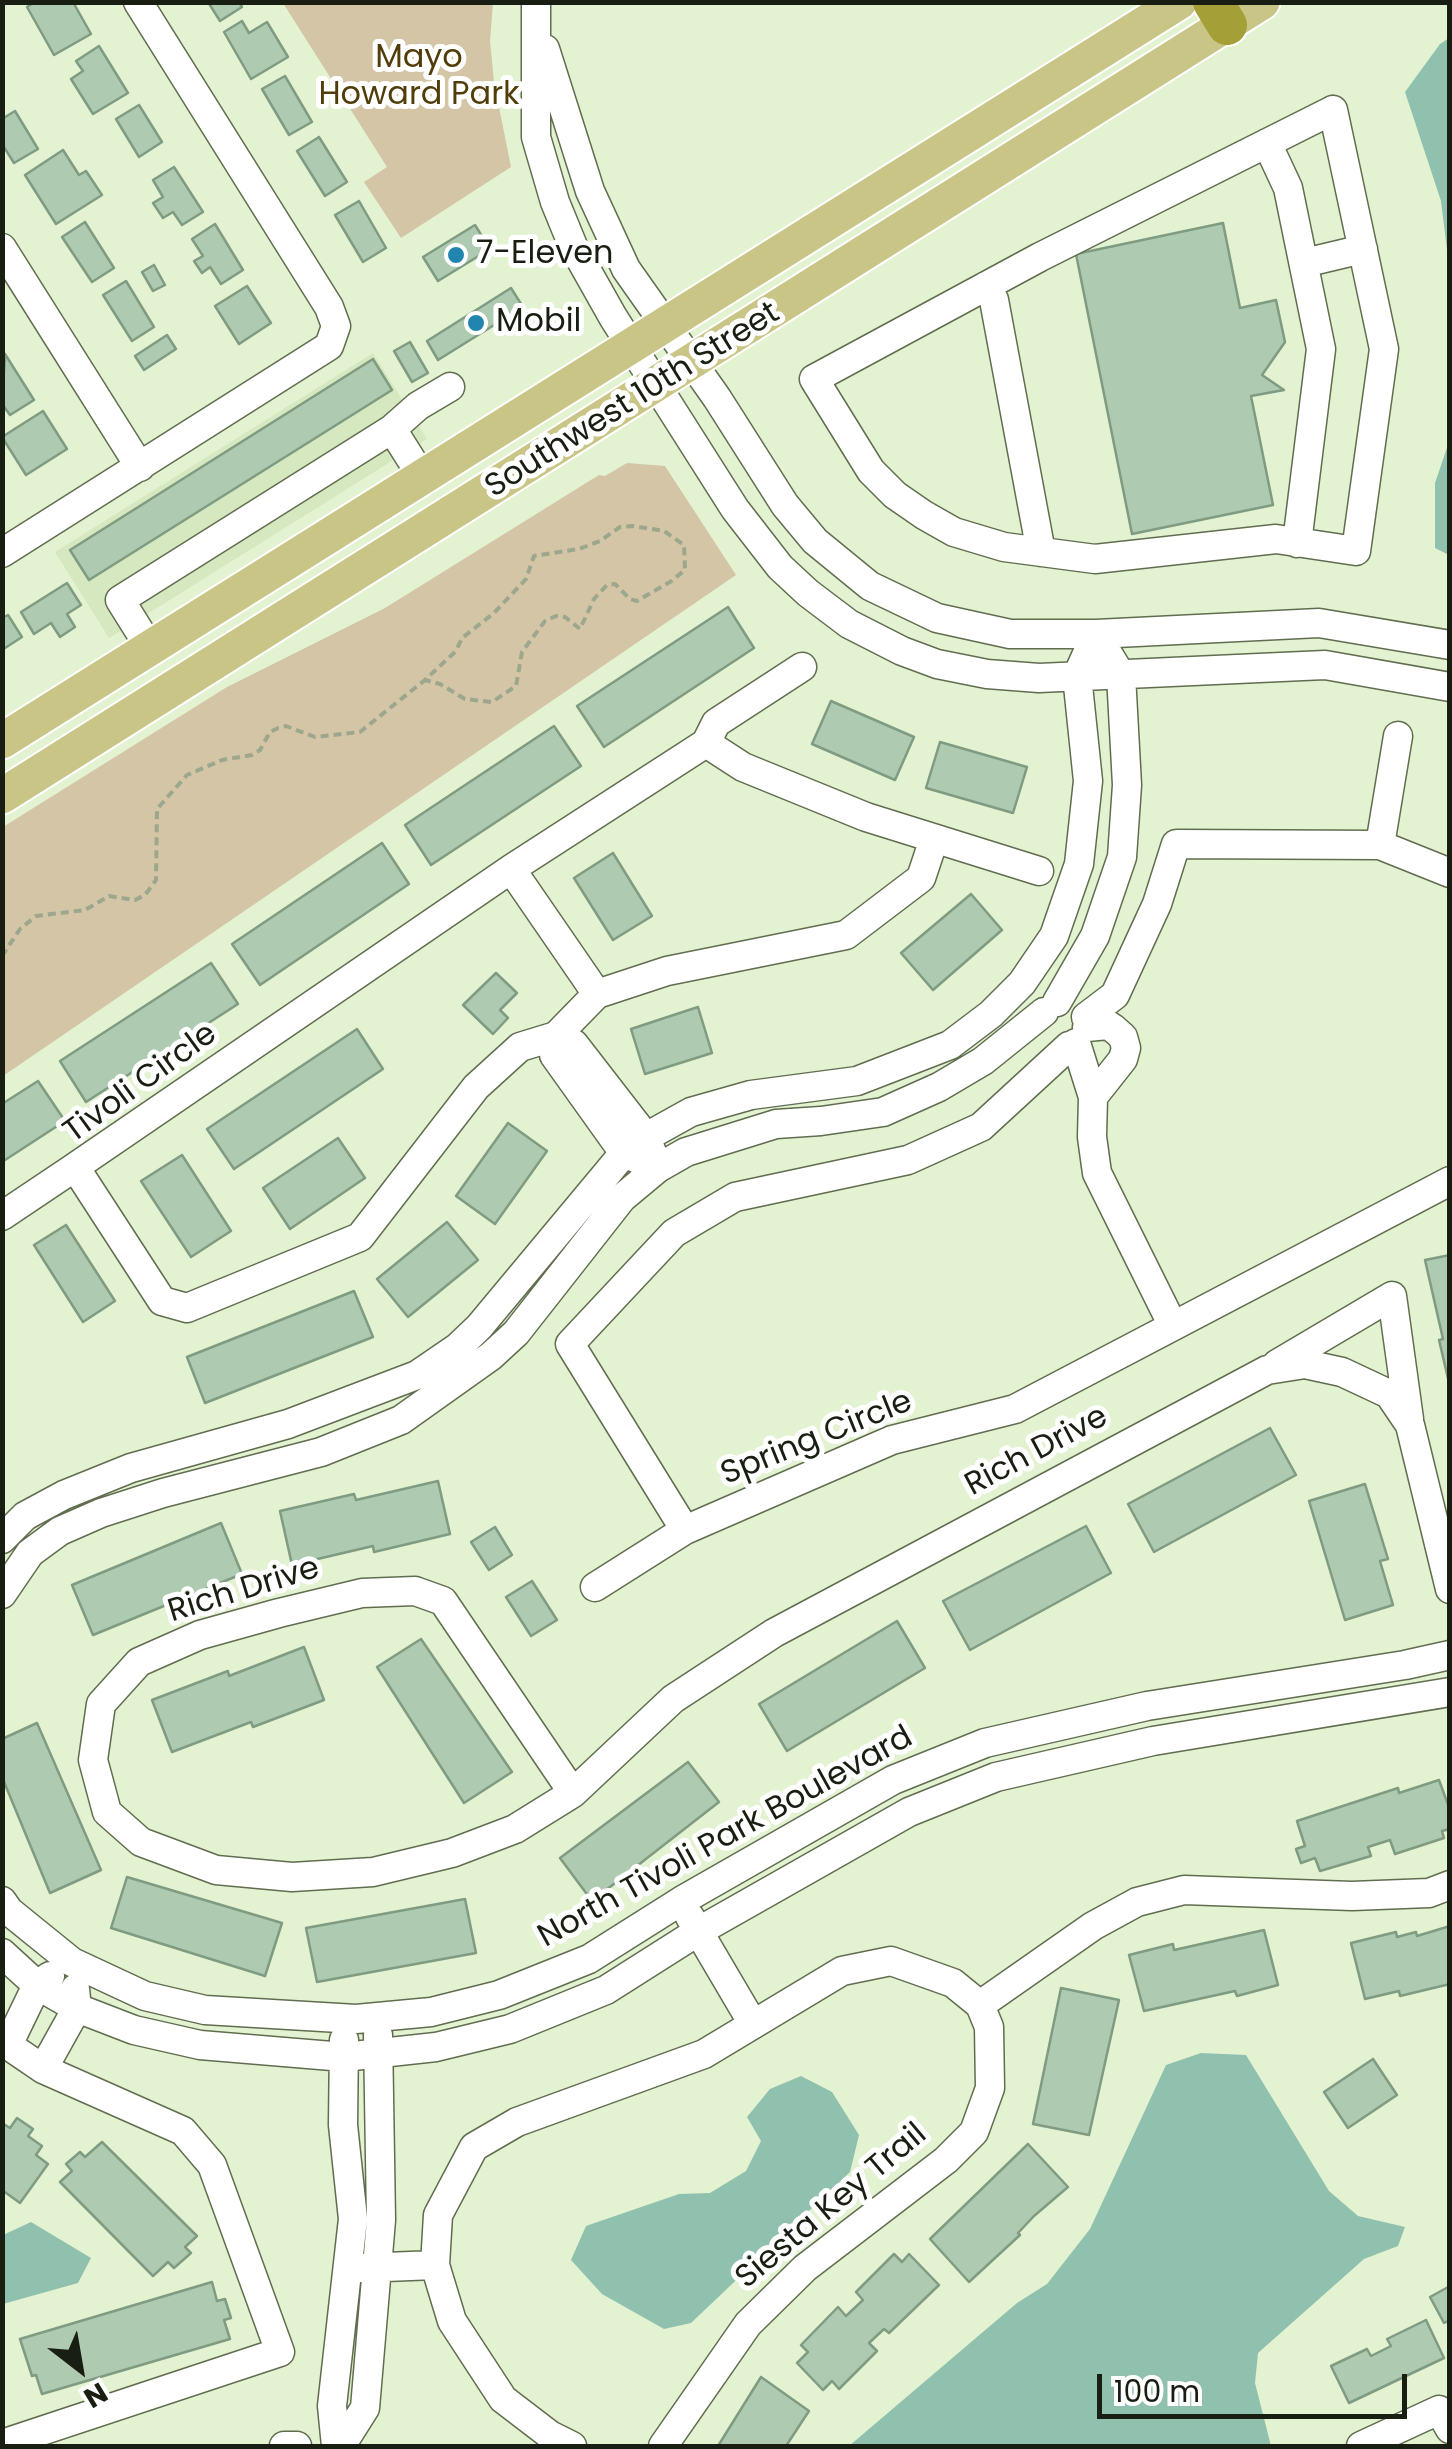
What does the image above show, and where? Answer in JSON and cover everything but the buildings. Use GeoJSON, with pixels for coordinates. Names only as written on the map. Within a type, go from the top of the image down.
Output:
{"type":"FeatureCollection","features":[{"type":"Feature","properties":{"kind":"main road","name":"Southwest 10th Street"},"geometry":{"type":"LineString","coordinates":[[2,741],[1178,2]]}},
{"type":"Feature","properties":{"kind":"main road","name":"Southwest 10th Street"},"geometry":{"type":"LineString","coordinates":[[2,796],[694,363],[1224,10],[1262,2]]}},
{"type":"Feature","properties":{"kind":"street"},"geometry":{"type":"LineString","coordinates":[[2,552],[329,346],[336,326],[329,307],[138,2]]}},
{"type":"Feature","properties":{"kind":"street"},"geometry":{"type":"LineString","coordinates":[[536,11],[601,218],[626,269],[694,363],[800,525],[870,586],[903,604],[974,628],[1010,634],[1096,634],[1318,623],[1450,645]]}},
{"type":"Feature","properties":{"kind":"street"},"geometry":{"type":"LineString","coordinates":[[536,11],[536,137],[546,175],[574,246],[657,386],[756,539],[808,593],[849,624],[937,664],[987,674],[1121,676],[1324,665],[1450,687]]}},
{"type":"Feature","properties":{"kind":"street"},"geometry":{"type":"LineString","coordinates":[[1333,110],[1363,249],[1384,349],[1356,551],[1276,540],[1095,560],[1004,547],[954,532],[895,495],[870,472],[814,379],[986,286],[1333,110]]}},
{"type":"Feature","properties":{"kind":"street"},"geometry":{"type":"LineString","coordinates":[[1267,143],[1288,188],[1320,349],[1296,542]]}},
{"type":"Feature","properties":{"kind":"street"},"geometry":{"type":"LineString","coordinates":[[2,248],[140,467]]}},
{"type":"Feature","properties":{"kind":"street"},"geometry":{"type":"LineString","coordinates":[[1304,263],[1363,249]]}},
{"type":"Feature","properties":{"kind":"street"},"geometry":{"type":"LineString","coordinates":[[986,286],[994,300],[1041,552]]}},
{"type":"Feature","properties":{"kind":"street"},"geometry":{"type":"LineString","coordinates":[[150,648],[120,600],[392,430],[418,406],[450,387]]}},
{"type":"Feature","properties":{"kind":"street"},"geometry":{"type":"LineString","coordinates":[[392,430],[422,476]]}},
{"type":"Feature","properties":{"kind":"street"},"geometry":{"type":"LineString","coordinates":[[1093,1097],[1123,1058],[1123,1037],[1108,1026],[1054,1044],[1044,1034],[1041,1020],[1095,936],[1122,857],[1127,785],[1121,676],[1096,634]]}},
{"type":"Feature","properties":{"kind":"street"},"geometry":{"type":"LineString","coordinates":[[2,1539],[25,1516],[64,1495],[131,1468],[288,1424],[417,1376],[479,1328],[511,1285],[635,1145],[692,1112],[751,1096],[858,1081],[950,1045],[990,1014],[1022,983],[1054,936],[1078,864],[1088,781],[1077,676],[1096,634]]}},
{"type":"Feature","properties":{"kind":"street","name":"Tivoli Circle"},"geometry":{"type":"LineString","coordinates":[[802,666],[716,722],[706,744],[511,869],[75,1167],[162,1301],[188,1308],[360,1237],[476,1086],[520,1047],[556,1036],[597,994],[667,972],[846,935],[922,878],[934,839]]}},
{"type":"Feature","properties":{"kind":"street"},"geometry":{"type":"LineString","coordinates":[[1380,845],[1398,736]]}},
{"type":"Feature","properties":{"kind":"street"},"geometry":{"type":"LineString","coordinates":[[706,744],[743,767],[866,817],[1039,871]]}},
{"type":"Feature","properties":{"kind":"street"},"geometry":{"type":"LineString","coordinates":[[570,1344],[674,1232],[735,1197],[908,1160],[980,1127],[1115,996],[1157,904],[1176,844],[1380,845],[1450,873]]}},
{"type":"Feature","properties":{"kind":"street"},"geometry":{"type":"LineString","coordinates":[[511,869],[597,994]]}},
{"type":"Feature","properties":{"kind":"street"},"geometry":{"type":"LineString","coordinates":[[1022,983],[1050,1007]]}},
{"type":"Feature","properties":{"kind":"street"},"geometry":{"type":"LineString","coordinates":[[2,1594],[30,1553],[60,1531],[101,1513],[322,1452],[400,1420],[491,1356],[536,1309],[622,1198],[658,1168],[686,1152],[776,1124],[822,1122],[883,1112],[983,1061],[1050,1007],[1077,1004],[1093,1097],[1092,1137],[1097,1173],[1173,1326]]}},
{"type":"Feature","properties":{"kind":"street"},"geometry":{"type":"LineString","coordinates":[[556,1036],[554,1056],[658,1168]]}},
{"type":"Feature","properties":{"kind":"street"},"geometry":{"type":"LineString","coordinates":[[2,1216],[75,1167]]}},
{"type":"Feature","properties":{"kind":"street","name":"Spring Circle"},"geometry":{"type":"LineString","coordinates":[[595,1587],[685,1530],[892,1440],[1015,1408],[1450,1182]]}},
{"type":"Feature","properties":{"kind":"street"},"geometry":{"type":"LineString","coordinates":[[511,1285],[570,1344],[685,1530]]}},
{"type":"Feature","properties":{"kind":"street"},"geometry":{"type":"LineString","coordinates":[[1268,1370],[1392,1296],[1410,1425]]}},
{"type":"Feature","properties":{"kind":"street","name":"Rich Drive"},"geometry":{"type":"LineString","coordinates":[[573,1793],[443,1601],[415,1591],[362,1593],[279,1613],[200,1635],[140,1662],[101,1704],[93,1760],[106,1812],[141,1842],[216,1870],[292,1877],[373,1872],[452,1853],[515,1829],[573,1793],[673,1699],[774,1633],[1268,1370],[1306,1364],[1342,1372],[1389,1394],[1410,1425],[1450,1588]]}},
{"type":"Feature","properties":{"kind":"street","name":"North Tivoli Park Boulevard"},"geometry":{"type":"LineString","coordinates":[[2,1901],[72,1962],[145,1996],[205,2010],[343,2018],[431,2012],[499,1995],[590,1958],[680,1901],[893,1780],[986,1743],[1116,1713],[1450,1655]]}},
{"type":"Feature","properties":{"kind":"street","name":"North Tivoli Park Boulevard"},"geometry":{"type":"LineString","coordinates":[[2,1954],[36,1985],[77,2008],[134,2030],[200,2046],[344,2057],[436,2047],[510,2029],[606,1990],[909,1812],[996,1778],[1124,1748],[1450,1692]]}},
{"type":"Feature","properties":{"kind":"street"},"geometry":{"type":"LineString","coordinates":[[1116,1713],[1124,1748]]}},
{"type":"Feature","properties":{"kind":"street"},"geometry":{"type":"LineString","coordinates":[[572,2446],[503,2400],[452,2321],[435,2265],[438,2215],[474,2147],[517,2122],[704,2054],[842,1971],[891,1961],[953,1983],[980,2005],[1093,1926],[1137,1902],[1168,1894],[1184,1890],[1352,1896],[1429,1893],[1450,1886]]}},
{"type":"Feature","properties":{"kind":"street"},"geometry":{"type":"LineString","coordinates":[[680,1901],[753,2024]]}},
{"type":"Feature","properties":{"kind":"street"},"geometry":{"type":"LineString","coordinates":[[2,2444],[280,2352],[212,2165],[184,2131],[43,2069],[5,2043],[36,1985],[72,1962],[77,2008],[43,2069]]}},
{"type":"Feature","properties":{"kind":"street","name":"Siesta Key Trail"},"geometry":{"type":"LineString","coordinates":[[663,2446],[748,2324],[805,2268],[946,2160],[974,2132],[990,2088],[989,2027],[980,2005]]}},
{"type":"Feature","properties":{"kind":"street"},"geometry":{"type":"LineString","coordinates":[[363,2268],[381,2220],[376,2017]]}},
{"type":"Feature","properties":{"kind":"street"},"geometry":{"type":"LineString","coordinates":[[339,2446],[364,2408],[363,2268],[352,2219],[343,2125],[343,2018]]}},
{"type":"Feature","properties":{"kind":"street"},"geometry":{"type":"LineString","coordinates":[[363,2268],[435,2265]]}},
{"type":"Feature","properties":{"kind":"street"},"geometry":{"type":"LineString","coordinates":[[1361,2446],[1438,2410],[1450,2429]]}},
{"type":"Feature","properties":{"kind":"street"},"geometry":{"type":"LineString","coordinates":[[284,2446],[298,2446]]}},
{"type":"Feature","properties":{"kind":"path"},"geometry":{"type":"LineString","coordinates":[[2,956],[20,929],[36,916],[86,910],[109,896],[135,900],[145,895],[156,880],[157,809],[187,775],[222,760],[252,755],[260,750],[270,732],[286,726],[315,737],[360,732],[456,651],[462,638],[526,579],[534,556],[579,549],[600,541],[620,526],[664,530],[684,546],[684,570],[637,601],[630,600],[615,584],[606,584],[580,629],[565,616],[546,621],[522,652],[516,686],[492,702],[464,700],[440,684],[425,680]]}},
{"type":"Feature","properties":{"kind":"shaded area"},"geometry":{"type":"Polygon","coordinates":[[[1449,38],[1449,266],[1441,201],[1405,92],[1440,44],[1449,38]]]}},
{"type":"Feature","properties":{"kind":"shaded area"},"geometry":{"type":"Polygon","coordinates":[[[373,353],[427,439],[109,638],[55,552],[373,353]]]}},
{"type":"Feature","properties":{"kind":"shaded area"},"geometry":{"type":"Polygon","coordinates":[[[1449,442],[1449,555],[1435,548],[1435,483],[1449,442]]]}},
{"type":"Feature","properties":{"kind":"shaded area"},"geometry":{"type":"Polygon","coordinates":[[[1201,2053],[1246,2055],[1329,2191],[1358,2216],[1405,2227],[1398,2246],[1364,2259],[1258,2353],[1255,2383],[1271,2446],[849,2446],[1017,2303],[1047,2284],[1090,2229],[1166,2065],[1201,2053]]]}},
{"type":"Feature","properties":{"kind":"shaded area"},"geometry":{"type":"Polygon","coordinates":[[[801,2076],[832,2092],[859,2135],[850,2172],[691,2323],[664,2329],[602,2294],[571,2260],[586,2226],[679,2194],[710,2193],[746,2171],[761,2141],[747,2117],[770,2089],[801,2076]]]}},
{"type":"Feature","properties":{"kind":"shaded area"},"geometry":{"type":"Polygon","coordinates":[[[31,2222],[91,2258],[78,2283],[3,2304],[3,2235],[31,2222]]]}},
{"type":"Feature","properties":{"kind":"green space","name":"Mayo Howard Park"},"geometry":{"type":"Polygon","coordinates":[[[283,3],[493,3],[490,41],[494,82],[511,167],[401,238],[364,182],[387,167],[283,3]]]}},
{"type":"Feature","properties":{"kind":"green space"},"geometry":{"type":"Polygon","coordinates":[[[627,463],[665,466],[736,575],[3,1076],[3,827],[227,687],[385,608],[599,475],[605,476],[627,463]]]}},
{"type":"Feature","properties":{"kind":"place","name":"7-Eleven"},"geometry":{"type":"Point","coordinates":[456,255]}},
{"type":"Feature","properties":{"kind":"place","name":"Mobil"},"geometry":{"type":"Point","coordinates":[476,323]}}]}
